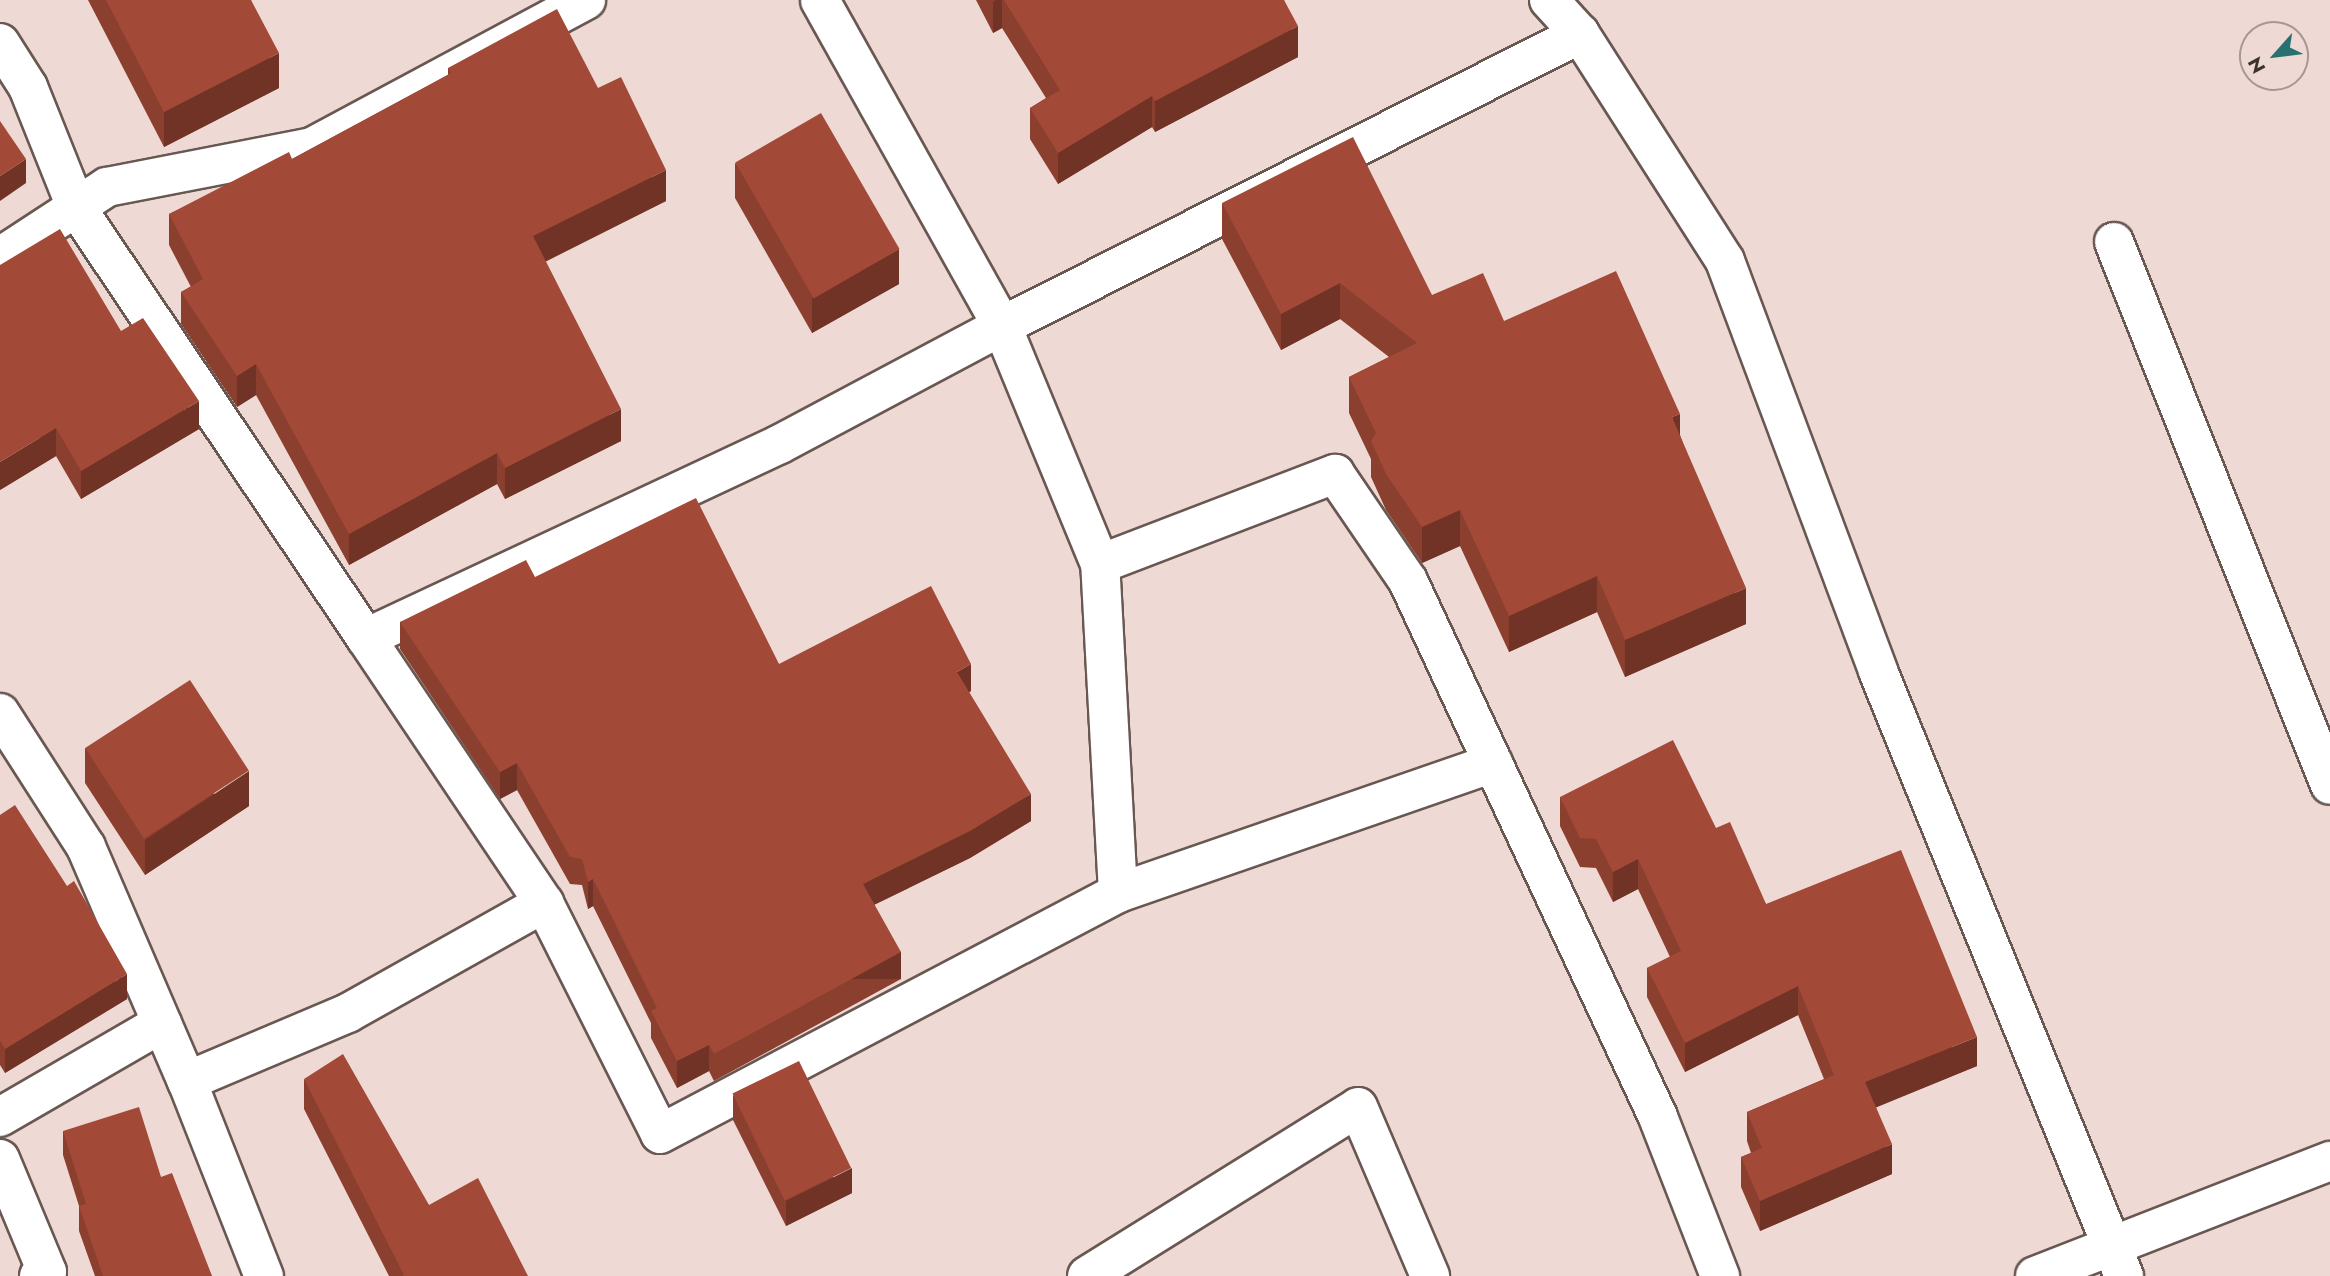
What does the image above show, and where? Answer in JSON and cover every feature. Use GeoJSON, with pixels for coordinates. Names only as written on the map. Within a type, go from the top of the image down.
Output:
{"type":"FeatureCollection","features":[{"type":"Feature","properties":{"kind":"street"},"geometry":{"type":"LineString","coordinates":[[0,257],[107,187],[312,147],[586,0]]}},
{"type":"Feature","properties":{"kind":"street"},"geometry":{"type":"LineString","coordinates":[[820,0],[1002,326],[1100,564],[1118,893]]}},
{"type":"Feature","properties":{"kind":"street"},"geometry":{"type":"LineString","coordinates":[[1549,0],[1580,34],[1725,261],[1878,671],[2118,1261]]}},
{"type":"Feature","properties":{"kind":"street"},"geometry":{"type":"LineString","coordinates":[[366,638],[780,444],[1002,326],[1580,34]]}},
{"type":"Feature","properties":{"kind":"street"},"geometry":{"type":"LineString","coordinates":[[0,43],[28,87],[76,207],[544,903],[660,1134],[1118,893],[1493,763]]}},
{"type":"Feature","properties":{"kind":"street"},"geometry":{"type":"LineString","coordinates":[[2114,242],[2330,785]]}},
{"type":"Feature","properties":{"kind":"street"},"geometry":{"type":"LineString","coordinates":[[1100,564],[1335,474],[1408,582],[1658,1117],[1720,1276]]}},
{"type":"Feature","properties":{"kind":"street"},"geometry":{"type":"LineString","coordinates":[[0,713],[86,847],[187,1082],[264,1276]]}},
{"type":"Feature","properties":{"kind":"street"},"geometry":{"type":"LineString","coordinates":[[187,1082],[348,1013],[544,903]]}},
{"type":"Feature","properties":{"kind":"street"},"geometry":{"type":"LineString","coordinates":[[0,1117],[162,1023]]}},
{"type":"Feature","properties":{"kind":"street"},"geometry":{"type":"LineString","coordinates":[[1087,1276],[1358,1107],[1430,1276]]}},
{"type":"Feature","properties":{"kind":"street"},"geometry":{"type":"LineString","coordinates":[[0,1159],[47,1272],[39,1276]]}},
{"type":"Feature","properties":{"kind":"street"},"geometry":{"type":"LineString","coordinates":[[2035,1276],[2118,1261],[2330,1161]]}},
{"type":"Feature","properties":{"kind":"building"},"geometry":{"type":"Polygon","coordinates":[[[106,0],[251,0],[279,53],[164,112],[106,0]]]}},
{"type":"Feature","properties":{"kind":"building"},"geometry":{"type":"Polygon","coordinates":[[[1004,0],[1284,0],[1298,26],[1155,101],[1152,96],[1058,153],[1030,108],[1060,90],[1004,0]]]}},
{"type":"Feature","properties":{"kind":"building"},"geometry":{"type":"Polygon","coordinates":[[[557,9],[598,88],[621,77],[666,170],[533,236],[621,409],[505,468],[497,453],[349,534],[256,364],[237,376],[181,292],[203,279],[169,214],[289,152],[292,159],[451,73],[448,68],[557,9]]]}},
{"type":"Feature","properties":{"kind":"building"},"geometry":{"type":"Polygon","coordinates":[[[821,113],[900,249],[814,298],[735,162],[821,113]]]}},
{"type":"Feature","properties":{"kind":"building"},"geometry":{"type":"Polygon","coordinates":[[[0,121],[26,159],[0,176],[0,121]]]}},
{"type":"Feature","properties":{"kind":"building"},"geometry":{"type":"Polygon","coordinates":[[[1353,137],[1432,295],[1483,273],[1504,321],[1616,271],[1680,414],[1672,417],[1746,588],[1625,640],[1597,576],[1509,616],[1460,510],[1422,527],[1386,474],[1371,441],[1376,433],[1349,377],[1417,343],[1340,283],[1281,314],[1222,203],[1353,137]]]}},
{"type":"Feature","properties":{"kind":"building"},"geometry":{"type":"Polygon","coordinates":[[[60,229],[121,331],[143,318],[199,401],[81,471],[56,428],[0,462],[0,265],[60,229]]]}},
{"type":"Feature","properties":{"kind":"building"},"geometry":{"type":"Polygon","coordinates":[[[696,498],[779,664],[931,586],[971,664],[957,672],[1031,794],[970,831],[863,884],[901,952],[714,1054],[709,1045],[677,1061],[651,1011],[657,1008],[593,879],[588,882],[582,859],[570,857],[517,763],[500,772],[400,622],[526,560],[535,577],[696,498]]]}},
{"type":"Feature","properties":{"kind":"building"},"geometry":{"type":"Polygon","coordinates":[[[190,680],[249,771],[144,839],[85,748],[190,680]]]}},
{"type":"Feature","properties":{"kind":"building"},"geometry":{"type":"Polygon","coordinates":[[[1673,740],[1716,828],[1730,822],[1766,904],[1901,850],[1977,1037],[1865,1082],[1892,1144],[1760,1201],[1741,1157],[1762,1148],[1747,1112],[1834,1075],[1798,986],[1685,1043],[1647,968],[1681,951],[1638,859],[1613,872],[1596,839],[1580,838],[1560,797],[1673,740]]]}},
{"type":"Feature","properties":{"kind":"building"},"geometry":{"type":"Polygon","coordinates":[[[15,805],[67,886],[74,881],[127,974],[5,1049],[0,1041],[0,815],[15,805]]]}},
{"type":"Feature","properties":{"kind":"building"},"geometry":{"type":"Polygon","coordinates":[[[343,1054],[429,1205],[478,1178],[528,1276],[403,1276],[304,1079],[343,1054]]]}},
{"type":"Feature","properties":{"kind":"building"},"geometry":{"type":"Polygon","coordinates":[[[799,1061],[851,1168],[785,1200],[732,1093],[799,1061]]]}},
{"type":"Feature","properties":{"kind":"building"},"geometry":{"type":"Polygon","coordinates":[[[139,1107],[161,1177],[172,1173],[212,1276],[103,1276],[79,1206],[86,1204],[63,1131],[139,1107]]]}}]}
